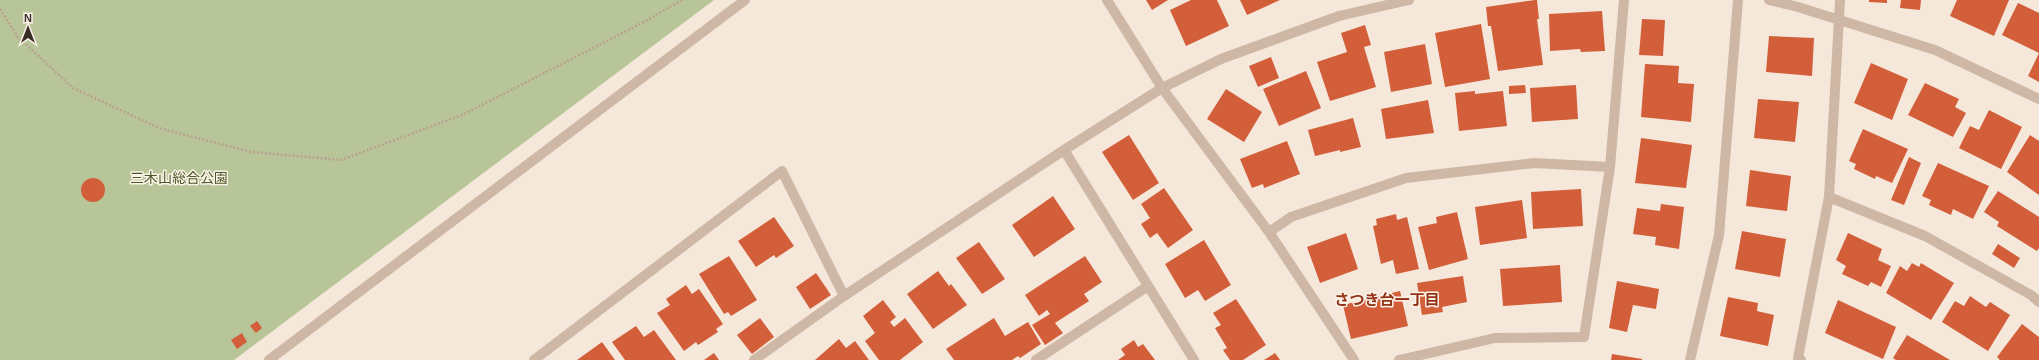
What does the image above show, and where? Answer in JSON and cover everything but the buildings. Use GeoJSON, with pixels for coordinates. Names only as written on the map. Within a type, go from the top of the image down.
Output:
{"type":"FeatureCollection","features":[{"type":"Feature","properties":{"kind":"street"},"geometry":{"type":"LineString","coordinates":[[269,360],[745,0]]}},
{"type":"Feature","properties":{"kind":"street"},"geometry":{"type":"LineString","coordinates":[[1107,0],[1162,88],[1269,232],[1354,360]]}},
{"type":"Feature","properties":{"kind":"street"},"geometry":{"type":"LineString","coordinates":[[754,360],[844,296],[1064,150],[1162,88],[1221,59],[1332,19],[1409,0]]}},
{"type":"Feature","properties":{"kind":"street"},"geometry":{"type":"LineString","coordinates":[[1399,360],[1495,338],[1584,337],[1610,167],[1624,0]]}},
{"type":"Feature","properties":{"kind":"street"},"geometry":{"type":"LineString","coordinates":[[1690,360],[1719,235],[1738,0]]}},
{"type":"Feature","properties":{"kind":"street"},"geometry":{"type":"LineString","coordinates":[[1769,0],[1936,50],[2039,99]]}},
{"type":"Feature","properties":{"kind":"street"},"geometry":{"type":"LineString","coordinates":[[1801,360],[1798,358],[1830,197],[1840,0]]}},
{"type":"Feature","properties":{"kind":"street"},"geometry":{"type":"LineString","coordinates":[[1064,150],[1194,360]]}},
{"type":"Feature","properties":{"kind":"street"},"geometry":{"type":"LineString","coordinates":[[1269,232],[1291,217],[1406,178],[1534,163],[1610,167]]}},
{"type":"Feature","properties":{"kind":"street"},"geometry":{"type":"LineString","coordinates":[[534,360],[782,171],[844,296]]}},
{"type":"Feature","properties":{"kind":"street"},"geometry":{"type":"LineString","coordinates":[[1830,197],[1925,236],[2031,295],[2039,302]]}},
{"type":"Feature","properties":{"kind":"street"},"geometry":{"type":"LineString","coordinates":[[1036,360],[1148,286]]}},
{"type":"Feature","properties":{"kind":"path"},"geometry":{"type":"LineString","coordinates":[[0,9],[18,37],[73,88],[159,128],[251,152],[341,160],[462,115],[642,23],[682,0]]}},
{"type":"Feature","properties":{"kind":"green space","name":"三木山総合公園"},"geometry":{"type":"Polygon","coordinates":[[[0,0],[714,0],[234,360],[0,360],[0,0]]]}},
{"type":"Feature","properties":{"kind":"district","name":"さつき台一丁目"},"geometry":{"type":"Point","coordinates":[1387,300]}}]}
